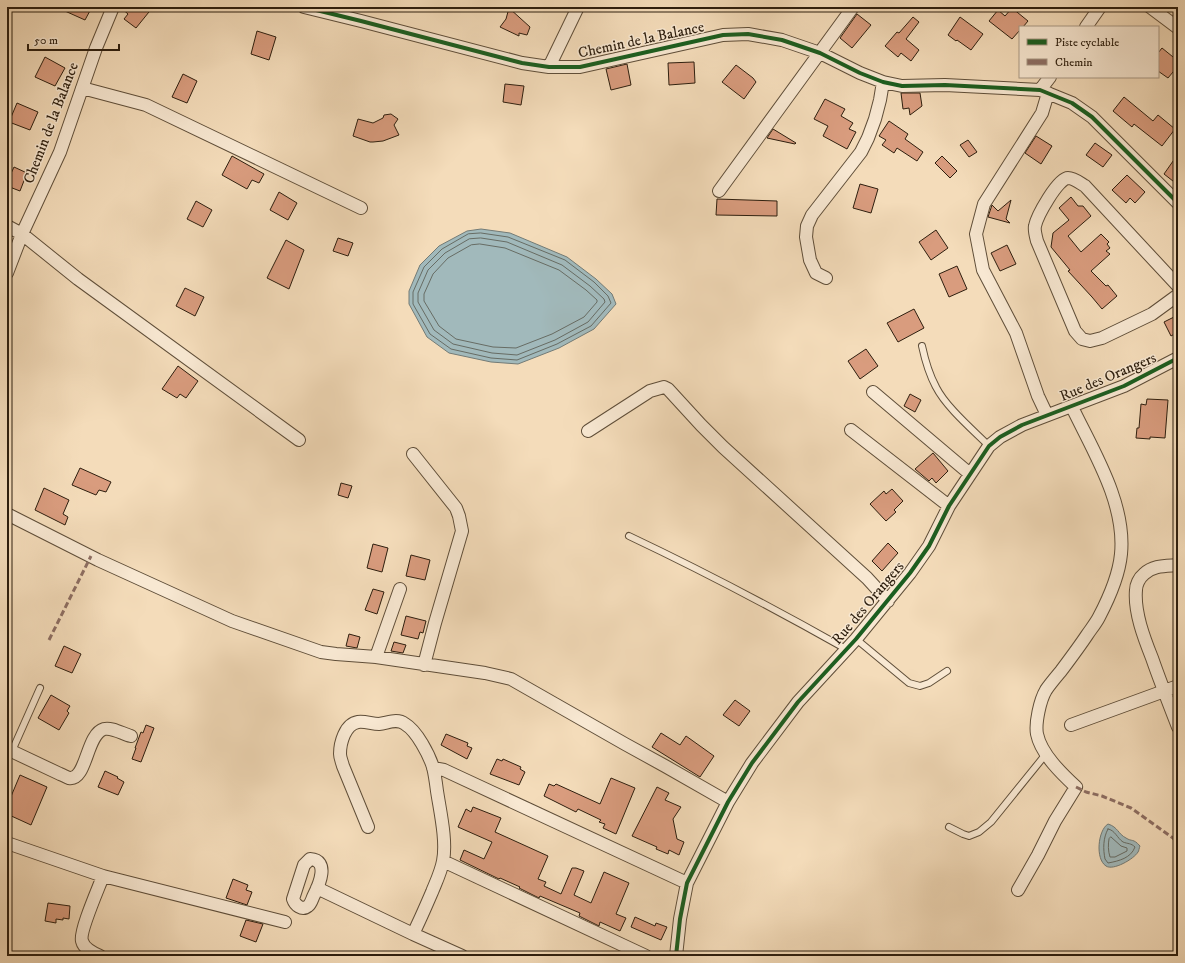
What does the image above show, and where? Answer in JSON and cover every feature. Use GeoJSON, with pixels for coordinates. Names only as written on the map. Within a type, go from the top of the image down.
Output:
{"type":"FeatureCollection","features":[{"type":"Feature","properties":{"kind":"street","name":"Chemin de la Balance"},"geometry":{"type":"LineString","coordinates":[[7,273],[22,234],[60,152],[96,48],[113,7]]}},
{"type":"Feature","properties":{"kind":"street","name":"Chemin de la Balance"},"geometry":{"type":"LineString","coordinates":[[304,7],[522,63],[549,67],[580,67],[723,35],[748,34],[782,40],[820,53],[860,73],[883,82],[902,86],[986,86],[1044,91],[1072,103],[1092,117],[1178,203]]}},
{"type":"Feature","properties":{"kind":"street"},"geometry":{"type":"LineString","coordinates":[[549,67],[578,7]]}},
{"type":"Feature","properties":{"kind":"street"},"geometry":{"type":"LineString","coordinates":[[719,191],[853,7]]}},
{"type":"Feature","properties":{"kind":"street"},"geometry":{"type":"LineString","coordinates":[[1087,26],[1100,7]]}},
{"type":"Feature","properties":{"kind":"street"},"geometry":{"type":"LineString","coordinates":[[1150,7],[1178,28]]}},
{"type":"Feature","properties":{"kind":"street"},"geometry":{"type":"LineString","coordinates":[[1047,416],[1038,396],[1016,333],[983,270],[976,234],[984,204],[1042,113],[1044,91],[1050,78]]}},
{"type":"Feature","properties":{"kind":"street"},"geometry":{"type":"LineString","coordinates":[[826,278],[816,273],[813,267],[808,249],[807,226],[812,215],[861,152],[875,119],[883,82]]}},
{"type":"Feature","properties":{"kind":"street"},"geometry":{"type":"LineString","coordinates":[[82,88],[146,105],[361,208]]}},
{"type":"Feature","properties":{"kind":"street"},"geometry":{"type":"LineString","coordinates":[[1178,286],[1085,186],[1077,180],[1069,178],[1063,180],[1056,186],[1040,214],[1035,227],[1037,241],[1075,331],[1082,339],[1090,341],[1102,338],[1152,314],[1178,296]]}},
{"type":"Feature","properties":{"kind":"street"},"geometry":{"type":"LineString","coordinates":[[7,226],[22,234],[78,279],[299,440]]}},
{"type":"Feature","properties":{"kind":"street","name":"Rue des Orangers"},"geometry":{"type":"LineString","coordinates":[[676,956],[680,919],[687,883],[728,802],[752,762],[798,702],[856,639],[910,573],[928,546],[949,506],[989,446],[1000,437],[1010,432],[1124,386],[1178,358]]}},
{"type":"Feature","properties":{"kind":"street"},"geometry":{"type":"LineString","coordinates":[[588,431],[650,391],[664,387],[668,389],[723,447],[867,578],[888,601]]}},
{"type":"Feature","properties":{"kind":"street"},"geometry":{"type":"LineString","coordinates":[[873,392],[970,474]]}},
{"type":"Feature","properties":{"kind":"street"},"geometry":{"type":"LineString","coordinates":[[1018,890],[1055,821],[1076,787],[1064,776],[1046,754],[1037,735],[1036,724],[1039,710],[1045,691],[1074,655],[1099,618],[1111,590],[1121,554],[1121,533],[1112,489],[1072,407]]}},
{"type":"Feature","properties":{"kind":"street"},"geometry":{"type":"LineString","coordinates":[[851,430],[949,506]]}},
{"type":"Feature","properties":{"kind":"street"},"geometry":{"type":"LineString","coordinates":[[413,454],[456,508],[460,516],[462,531],[424,665]]}},
{"type":"Feature","properties":{"kind":"street"},"geometry":{"type":"LineString","coordinates":[[7,514],[98,560],[232,621],[321,652],[376,657],[485,673],[511,680],[728,802]]}},
{"type":"Feature","properties":{"kind":"street"},"geometry":{"type":"LineString","coordinates":[[1178,565],[1154,567],[1142,575],[1136,589],[1136,604],[1143,635],[1163,691],[1178,727]]}},
{"type":"Feature","properties":{"kind":"street"},"geometry":{"type":"LineString","coordinates":[[376,657],[400,589]]}},
{"type":"Feature","properties":{"kind":"street"},"geometry":{"type":"LineString","coordinates":[[1071,725],[1178,686]]}},
{"type":"Feature","properties":{"kind":"street"},"geometry":{"type":"LineString","coordinates":[[368,827],[343,766],[340,756],[341,744],[350,726],[359,721],[372,724],[399,721],[410,728],[422,744],[433,768],[440,809],[444,849],[440,874],[414,934]]}},
{"type":"Feature","properties":{"kind":"street"},"geometry":{"type":"LineString","coordinates":[[10,750],[69,778],[74,778],[80,772],[93,740],[98,732],[104,729],[131,736]]}},
{"type":"Feature","properties":{"kind":"street"},"geometry":{"type":"LineString","coordinates":[[433,768],[444,770],[687,883]]}},
{"type":"Feature","properties":{"kind":"street"},"geometry":{"type":"LineString","coordinates":[[7,843],[103,876],[285,922]]}},
{"type":"Feature","properties":{"kind":"street"},"geometry":{"type":"LineString","coordinates":[[443,861],[646,956]]}},
{"type":"Feature","properties":{"kind":"street"},"geometry":{"type":"LineString","coordinates":[[100,956],[91,952],[84,946],[81,937],[103,876]]}},
{"type":"Feature","properties":{"kind":"street"},"geometry":{"type":"LineString","coordinates":[[317,888],[462,956]]}},
{"type":"Feature","properties":{"kind":"lane"},"geometry":{"type":"LineString","coordinates":[[922,346],[926,362],[936,387],[945,402],[989,446]]}},
{"type":"Feature","properties":{"kind":"lane"},"geometry":{"type":"LineString","coordinates":[[629,536],[679,559],[846,649]]}},
{"type":"Feature","properties":{"kind":"lane"},"geometry":{"type":"LineString","coordinates":[[856,639],[909,683],[920,686],[929,683],[947,671]]}},
{"type":"Feature","properties":{"kind":"lane"},"geometry":{"type":"LineString","coordinates":[[10,750],[40,688]]}},
{"type":"Feature","properties":{"kind":"lane"},"geometry":{"type":"LineString","coordinates":[[949,827],[970,836],[979,832],[991,822],[1046,754]]}},
{"type":"Feature","properties":{"kind":"water"},"geometry":{"type":"Polygon","coordinates":[[[481,229],[510,233],[567,257],[596,279],[612,294],[616,304],[594,329],[559,348],[518,364],[491,362],[449,353],[427,337],[409,304],[409,291],[420,265],[439,246],[467,231],[481,229]]]}},
{"type":"Feature","properties":{"kind":"water"},"geometry":{"type":"Polygon","coordinates":[[[1108,824],[1114,827],[1123,836],[1136,842],[1140,846],[1136,855],[1123,864],[1113,867],[1106,866],[1100,857],[1099,851],[1102,832],[1108,824]]]}},
{"type":"Feature","properties":{"kind":"building"},"geometry":{"type":"Polygon","coordinates":[[[56,7],[92,7],[85,20],[56,7]]]}},
{"type":"Feature","properties":{"kind":"building"},"geometry":{"type":"Polygon","coordinates":[[[120,7],[153,7],[136,28],[124,19],[128,14],[120,7]]]}},
{"type":"Feature","properties":{"kind":"building"},"geometry":{"type":"Polygon","coordinates":[[[509,8],[530,27],[527,35],[519,33],[519,36],[500,27],[506,19],[509,8]]]}},
{"type":"Feature","properties":{"kind":"building"},"geometry":{"type":"Polygon","coordinates":[[[1012,8],[1028,21],[1024,26],[1019,26],[1019,31],[1012,39],[989,21],[998,10],[1005,16],[1012,8]]]}},
{"type":"Feature","properties":{"kind":"building"},"geometry":{"type":"Polygon","coordinates":[[[857,14],[871,25],[852,48],[840,38],[857,14]]]}},
{"type":"Feature","properties":{"kind":"building"},"geometry":{"type":"Polygon","coordinates":[[[913,17],[919,22],[906,39],[919,50],[911,61],[901,53],[898,57],[885,46],[913,17]]]}},
{"type":"Feature","properties":{"kind":"building"},"geometry":{"type":"Polygon","coordinates":[[[960,17],[983,34],[971,50],[948,35],[960,17]]]}},
{"type":"Feature","properties":{"kind":"building"},"geometry":{"type":"Polygon","coordinates":[[[257,31],[276,37],[269,60],[251,54],[257,31]]]}},
{"type":"Feature","properties":{"kind":"building"},"geometry":{"type":"Polygon","coordinates":[[[1162,48],[1178,61],[1178,66],[1168,78],[1159,72],[1159,52],[1162,48]]]}},
{"type":"Feature","properties":{"kind":"building"},"geometry":{"type":"Polygon","coordinates":[[[45,57],[65,68],[55,86],[35,77],[45,57]]]}},
{"type":"Feature","properties":{"kind":"building"},"geometry":{"type":"Polygon","coordinates":[[[694,62],[695,83],[669,85],[668,63],[694,62]]]}},
{"type":"Feature","properties":{"kind":"building"},"geometry":{"type":"Polygon","coordinates":[[[627,64],[631,85],[611,90],[606,69],[627,64]]]}},
{"type":"Feature","properties":{"kind":"building"},"geometry":{"type":"Polygon","coordinates":[[[736,65],[756,82],[744,99],[722,82],[736,65]]]}},
{"type":"Feature","properties":{"kind":"building"},"geometry":{"type":"Polygon","coordinates":[[[183,74],[197,81],[187,103],[172,97],[183,74]]]}},
{"type":"Feature","properties":{"kind":"building"},"geometry":{"type":"Polygon","coordinates":[[[505,84],[524,86],[521,105],[503,102],[505,84]]]}},
{"type":"Feature","properties":{"kind":"building"},"geometry":{"type":"Polygon","coordinates":[[[901,93],[920,93],[922,106],[910,115],[909,108],[903,109],[901,93]]]}},
{"type":"Feature","properties":{"kind":"building"},"geometry":{"type":"Polygon","coordinates":[[[1124,97],[1153,121],[1158,115],[1175,129],[1162,146],[1134,124],[1132,127],[1113,111],[1124,97]]]}},
{"type":"Feature","properties":{"kind":"building"},"geometry":{"type":"Polygon","coordinates":[[[825,99],[845,109],[841,116],[853,123],[849,129],[856,132],[847,149],[823,136],[828,126],[814,119],[825,99]]]}},
{"type":"Feature","properties":{"kind":"building"},"geometry":{"type":"Polygon","coordinates":[[[17,103],[38,112],[30,130],[9,122],[17,103]]]}},
{"type":"Feature","properties":{"kind":"building"},"geometry":{"type":"Polygon","coordinates":[[[391,114],[398,119],[394,125],[399,135],[383,141],[373,142],[353,136],[358,119],[373,123],[383,118],[384,115],[391,114]]]}},
{"type":"Feature","properties":{"kind":"building"},"geometry":{"type":"Polygon","coordinates":[[[889,121],[908,134],[905,139],[923,152],[917,161],[897,148],[894,153],[882,145],[886,140],[879,136],[889,121]]]}},
{"type":"Feature","properties":{"kind":"building"},"geometry":{"type":"Polygon","coordinates":[[[773,129],[796,143],[767,138],[773,129]]]}},
{"type":"Feature","properties":{"kind":"building"},"geometry":{"type":"Polygon","coordinates":[[[1036,136],[1052,146],[1041,164],[1025,153],[1036,136]]]}},
{"type":"Feature","properties":{"kind":"building"},"geometry":{"type":"Polygon","coordinates":[[[968,140],[977,152],[969,157],[960,145],[968,140]]]}},
{"type":"Feature","properties":{"kind":"building"},"geometry":{"type":"Polygon","coordinates":[[[1095,143],[1112,155],[1103,167],[1086,155],[1095,143]]]}},
{"type":"Feature","properties":{"kind":"building"},"geometry":{"type":"Polygon","coordinates":[[[1178,154],[1178,185],[1164,174],[1178,154]]]}},
{"type":"Feature","properties":{"kind":"building"},"geometry":{"type":"Polygon","coordinates":[[[232,156],[264,174],[259,183],[252,180],[247,189],[222,175],[232,156]]]}},
{"type":"Feature","properties":{"kind":"building"},"geometry":{"type":"Polygon","coordinates":[[[942,156],[957,171],[950,178],[935,163],[942,156]]]}},
{"type":"Feature","properties":{"kind":"building"},"geometry":{"type":"Polygon","coordinates":[[[14,167],[27,173],[20,191],[7,186],[7,182],[14,167]]]}},
{"type":"Feature","properties":{"kind":"building"},"geometry":{"type":"Polygon","coordinates":[[[1127,175],[1145,192],[1135,203],[1130,198],[1126,203],[1112,190],[1127,175]]]}},
{"type":"Feature","properties":{"kind":"building"},"geometry":{"type":"Polygon","coordinates":[[[860,184],[878,189],[871,213],[853,208],[860,184]]]}},
{"type":"Feature","properties":{"kind":"building"},"geometry":{"type":"Polygon","coordinates":[[[279,192],[297,203],[288,220],[270,210],[279,192]]]}},
{"type":"Feature","properties":{"kind":"building"},"geometry":{"type":"Polygon","coordinates":[[[1071,197],[1078,206],[1083,206],[1091,216],[1068,236],[1081,252],[1101,234],[1109,242],[1107,244],[1110,248],[1106,251],[1110,254],[1091,271],[1106,286],[1108,285],[1117,296],[1102,309],[1068,271],[1070,270],[1051,247],[1053,233],[1069,220],[1059,208],[1071,197]]]}},
{"type":"Feature","properties":{"kind":"building"},"geometry":{"type":"Polygon","coordinates":[[[717,199],[777,201],[777,216],[716,215],[717,199]]]}},
{"type":"Feature","properties":{"kind":"building"},"geometry":{"type":"Polygon","coordinates":[[[1011,200],[1006,219],[1010,223],[988,217],[992,205],[998,211],[1011,200]]]}},
{"type":"Feature","properties":{"kind":"building"},"geometry":{"type":"Polygon","coordinates":[[[196,201],[212,210],[203,227],[187,219],[196,201]]]}},
{"type":"Feature","properties":{"kind":"building"},"geometry":{"type":"Polygon","coordinates":[[[936,230],[948,248],[931,260],[919,242],[936,230]]]}},
{"type":"Feature","properties":{"kind":"building"},"geometry":{"type":"Polygon","coordinates":[[[338,238],[353,243],[348,256],[333,251],[338,238]]]}},
{"type":"Feature","properties":{"kind":"building"},"geometry":{"type":"Polygon","coordinates":[[[286,240],[304,250],[289,289],[267,278],[286,240]]]}},
{"type":"Feature","properties":{"kind":"building"},"geometry":{"type":"Polygon","coordinates":[[[1007,245],[1016,264],[1000,271],[991,253],[1007,245]]]}},
{"type":"Feature","properties":{"kind":"building"},"geometry":{"type":"Polygon","coordinates":[[[957,266],[967,289],[949,297],[939,274],[957,266]]]}},
{"type":"Feature","properties":{"kind":"building"},"geometry":{"type":"Polygon","coordinates":[[[185,288],[204,297],[195,316],[176,306],[185,288]]]}},
{"type":"Feature","properties":{"kind":"building"},"geometry":{"type":"Polygon","coordinates":[[[914,309],[924,328],[898,342],[887,323],[914,309]]]}},
{"type":"Feature","properties":{"kind":"building"},"geometry":{"type":"Polygon","coordinates":[[[1178,315],[1178,332],[1171,336],[1164,322],[1178,315]]]}},
{"type":"Feature","properties":{"kind":"building"},"geometry":{"type":"Polygon","coordinates":[[[866,349],[878,366],[860,379],[848,361],[866,349]]]}},
{"type":"Feature","properties":{"kind":"building"},"geometry":{"type":"Polygon","coordinates":[[[178,366],[198,381],[186,398],[180,394],[177,398],[162,389],[178,366]]]}},
{"type":"Feature","properties":{"kind":"building"},"geometry":{"type":"Polygon","coordinates":[[[910,394],[921,400],[915,412],[904,406],[910,394]]]}},
{"type":"Feature","properties":{"kind":"building"},"geometry":{"type":"Polygon","coordinates":[[[1147,399],[1168,400],[1165,438],[1136,438],[1137,428],[1139,428],[1141,404],[1146,405],[1147,399]]]}},
{"type":"Feature","properties":{"kind":"building"},"geometry":{"type":"Polygon","coordinates":[[[933,453],[948,471],[936,483],[932,478],[929,481],[915,469],[933,453]]]}},
{"type":"Feature","properties":{"kind":"building"},"geometry":{"type":"Polygon","coordinates":[[[80,468],[111,482],[106,492],[99,490],[96,495],[72,485],[80,468]]]}},
{"type":"Feature","properties":{"kind":"building"},"geometry":{"type":"Polygon","coordinates":[[[341,483],[352,486],[348,498],[338,495],[341,483]]]}},
{"type":"Feature","properties":{"kind":"building"},"geometry":{"type":"Polygon","coordinates":[[[44,488],[69,500],[63,514],[68,517],[65,525],[35,510],[44,488]]]}},
{"type":"Feature","properties":{"kind":"building"},"geometry":{"type":"Polygon","coordinates":[[[892,489],[903,501],[894,510],[896,512],[886,521],[870,504],[884,491],[886,494],[892,489]]]}},
{"type":"Feature","properties":{"kind":"building"},"geometry":{"type":"Polygon","coordinates":[[[888,543],[898,553],[882,571],[872,561],[888,543]]]}},
{"type":"Feature","properties":{"kind":"building"},"geometry":{"type":"Polygon","coordinates":[[[373,544],[388,548],[382,572],[367,568],[373,544]]]}},
{"type":"Feature","properties":{"kind":"building"},"geometry":{"type":"Polygon","coordinates":[[[411,555],[430,560],[425,580],[406,576],[411,555]]]}},
{"type":"Feature","properties":{"kind":"building"},"geometry":{"type":"Polygon","coordinates":[[[373,589],[384,592],[377,614],[365,610],[373,589]]]}},
{"type":"Feature","properties":{"kind":"building"},"geometry":{"type":"Polygon","coordinates":[[[406,616],[426,621],[423,633],[420,632],[418,639],[401,635],[406,616]]]}},
{"type":"Feature","properties":{"kind":"building"},"geometry":{"type":"Polygon","coordinates":[[[349,634],[360,637],[357,648],[346,646],[349,634]]]}},
{"type":"Feature","properties":{"kind":"building"},"geometry":{"type":"Polygon","coordinates":[[[394,642],[406,645],[403,653],[391,651],[394,642]]]}},
{"type":"Feature","properties":{"kind":"building"},"geometry":{"type":"Polygon","coordinates":[[[64,646],[81,654],[72,673],[55,666],[64,646]]]}},
{"type":"Feature","properties":{"kind":"building"},"geometry":{"type":"Polygon","coordinates":[[[51,695],[70,706],[67,711],[69,713],[59,730],[38,718],[51,695]]]}},
{"type":"Feature","properties":{"kind":"building"},"geometry":{"type":"Polygon","coordinates":[[[735,700],[750,711],[739,726],[723,715],[735,700]]]}},
{"type":"Feature","properties":{"kind":"building"},"geometry":{"type":"Polygon","coordinates":[[[146,725],[154,728],[141,762],[132,759],[141,732],[143,733],[146,725]]]}},
{"type":"Feature","properties":{"kind":"building"},"geometry":{"type":"Polygon","coordinates":[[[661,733],[680,745],[686,736],[714,756],[700,777],[652,747],[661,733]]]}},
{"type":"Feature","properties":{"kind":"building"},"geometry":{"type":"Polygon","coordinates":[[[446,734],[468,743],[467,746],[472,748],[467,759],[441,745],[446,734]]]}},
{"type":"Feature","properties":{"kind":"building"},"geometry":{"type":"Polygon","coordinates":[[[497,759],[502,761],[503,759],[521,767],[520,769],[525,772],[519,785],[490,774],[497,759]]]}},
{"type":"Feature","properties":{"kind":"building"},"geometry":{"type":"Polygon","coordinates":[[[105,771],[118,777],[117,778],[124,782],[118,795],[98,787],[105,771]]]}},
{"type":"Feature","properties":{"kind":"building"},"geometry":{"type":"Polygon","coordinates":[[[20,775],[47,787],[31,825],[7,814],[7,806],[20,775]]]}},
{"type":"Feature","properties":{"kind":"building"},"geometry":{"type":"Polygon","coordinates":[[[611,778],[635,788],[616,834],[603,828],[605,824],[599,822],[601,820],[578,809],[576,812],[544,796],[549,784],[554,786],[556,784],[600,804],[611,778]]]}},
{"type":"Feature","properties":{"kind":"building"},"geometry":{"type":"Polygon","coordinates":[[[657,787],[669,793],[665,800],[681,807],[673,819],[677,839],[684,842],[679,855],[669,850],[668,854],[656,849],[657,847],[632,836],[657,787]]]}},
{"type":"Feature","properties":{"kind":"building"},"geometry":{"type":"Polygon","coordinates":[[[473,807],[501,818],[495,832],[548,856],[538,879],[546,882],[544,886],[561,894],[572,868],[576,868],[584,871],[574,895],[591,903],[604,872],[629,883],[616,914],[626,918],[620,931],[600,922],[599,926],[579,916],[580,913],[540,896],[539,898],[519,888],[520,887],[500,878],[499,879],[460,860],[464,850],[484,859],[492,842],[458,827],[466,809],[471,812],[473,807]]]}},
{"type":"Feature","properties":{"kind":"building"},"geometry":{"type":"Polygon","coordinates":[[[233,879],[248,885],[246,890],[252,892],[247,905],[226,898],[233,879]]]}},
{"type":"Feature","properties":{"kind":"building"},"geometry":{"type":"Polygon","coordinates":[[[48,903],[70,906],[69,919],[56,919],[56,923],[45,921],[48,903]]]}},
{"type":"Feature","properties":{"kind":"building"},"geometry":{"type":"Polygon","coordinates":[[[635,917],[655,926],[656,923],[667,927],[661,940],[631,927],[635,917]]]}},
{"type":"Feature","properties":{"kind":"building"},"geometry":{"type":"Polygon","coordinates":[[[246,920],[263,924],[256,942],[240,936],[246,920]]]}},
{"type":"Feature","properties":{"kind":"marked path"},"geometry":{"type":"LineString","coordinates":[[49,640],[91,556]]}},
{"type":"Feature","properties":{"kind":"marked path"},"geometry":{"type":"LineString","coordinates":[[1076,787],[1131,808],[1173,838],[1178,844]]}},
{"type":"Feature","properties":{"kind":"cycle path"},"geometry":{"type":"LineString","coordinates":[[304,7],[522,63],[549,67],[580,67],[723,35],[748,34],[782,40],[820,53],[860,73],[883,82],[902,86],[945,85],[1040,90],[1072,103],[1092,117],[1178,203]]}},
{"type":"Feature","properties":{"kind":"cycle path"},"geometry":{"type":"LineString","coordinates":[[676,956],[680,919],[687,883],[728,802],[752,763],[798,702],[856,639],[910,573],[929,546],[949,506],[989,446],[1000,437],[1022,425],[1124,386],[1178,358]]}}]}
